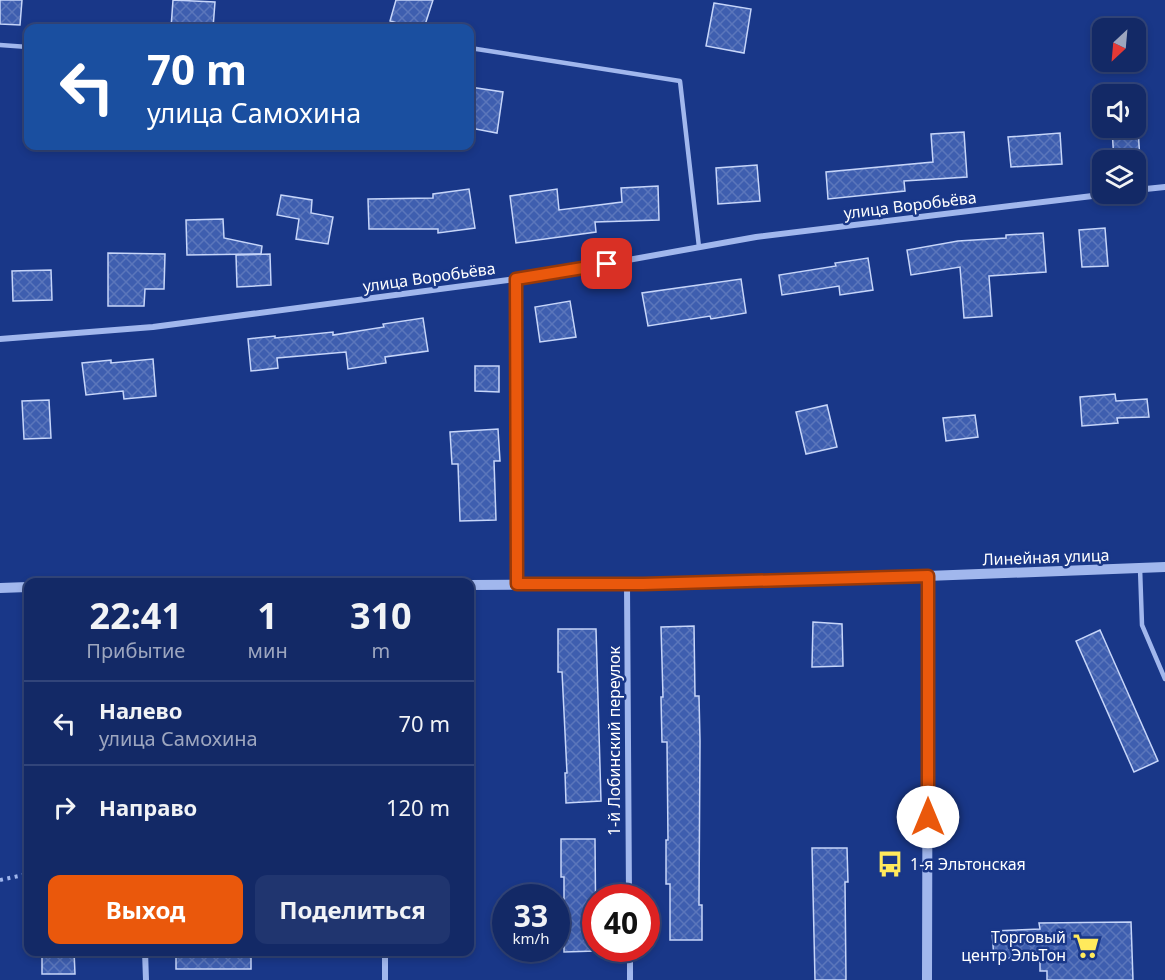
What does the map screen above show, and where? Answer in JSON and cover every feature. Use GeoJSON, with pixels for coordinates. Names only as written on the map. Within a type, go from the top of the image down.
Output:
{"type":"FeatureCollection","features":[{"type":"Feature","properties":{"kind":"street"},"geometry":{"type":"LineString","coordinates":[[1146,189],[1165,187]]}},
{"type":"Feature","properties":{"kind":"street","name":"улица Воробьёва"},"geometry":{"type":"LineString","coordinates":[[0,339],[153,327],[516,279],[756,237],[1092,196]]}},
{"type":"Feature","properties":{"kind":"street","name":"Линейная улица"},"geometry":{"type":"LineString","coordinates":[[474,585],[627,584],[1165,567]]}},
{"type":"Feature","properties":{"kind":"street"},"geometry":{"type":"LineString","coordinates":[[927,980],[928,576]]}},
{"type":"Feature","properties":{"kind":"street","name":"1-й Лобинский переулок"},"geometry":{"type":"LineString","coordinates":[[627,584],[629,884]]}},
{"type":"Feature","properties":{"kind":"street"},"geometry":{"type":"LineString","coordinates":[[0,588],[24,587]]}},
{"type":"Feature","properties":{"kind":"street"},"geometry":{"type":"LineString","coordinates":[[145,956],[146,980]]}},
{"type":"Feature","properties":{"kind":"street"},"geometry":{"type":"LineString","coordinates":[[385,956],[385,980]]}},
{"type":"Feature","properties":{"kind":"street"},"geometry":{"type":"LineString","coordinates":[[630,962],[630,980]]}},
{"type":"Feature","properties":{"kind":"lane"},"geometry":{"type":"LineString","coordinates":[[0,45],[24,47]]}},
{"type":"Feature","properties":{"kind":"lane"},"geometry":{"type":"LineString","coordinates":[[474,49],[680,81],[699,247]]}},
{"type":"Feature","properties":{"kind":"lane"},"geometry":{"type":"LineString","coordinates":[[516,279],[517,584]]}},
{"type":"Feature","properties":{"kind":"lane"},"geometry":{"type":"LineString","coordinates":[[1140,568],[1142,625],[1165,679]]}},
{"type":"Feature","properties":{"kind":"path"},"geometry":{"type":"LineString","coordinates":[[0,880],[24,875]]}},
{"type":"Feature","properties":{"kind":"building"},"geometry":{"type":"Polygon","coordinates":[[[0,0],[22,0],[20,25],[0,24],[0,0]]]}},
{"type":"Feature","properties":{"kind":"building"},"geometry":{"type":"Polygon","coordinates":[[[173,0],[215,2],[213,24],[171,24],[173,0]]]}},
{"type":"Feature","properties":{"kind":"building"},"geometry":{"type":"Polygon","coordinates":[[[396,0],[433,0],[425,24],[401,24],[390,21],[396,0]]]}},
{"type":"Feature","properties":{"kind":"building"},"geometry":{"type":"Polygon","coordinates":[[[714,3],[751,9],[744,53],[706,46],[714,3]]]}},
{"type":"Feature","properties":{"kind":"building"},"geometry":{"type":"Polygon","coordinates":[[[474,88],[503,92],[497,133],[474,129],[474,88]]]}},
{"type":"Feature","properties":{"kind":"building"},"geometry":{"type":"Polygon","coordinates":[[[964,132],[967,177],[904,181],[905,191],[828,199],[826,172],[933,162],[931,134],[964,132]]]}},
{"type":"Feature","properties":{"kind":"building"},"geometry":{"type":"Polygon","coordinates":[[[1060,133],[1062,164],[1011,167],[1008,137],[1060,133]]]}},
{"type":"Feature","properties":{"kind":"building"},"geometry":{"type":"Polygon","coordinates":[[[1113,138],[1139,138],[1139,150],[1113,150],[1113,138]]]}},
{"type":"Feature","properties":{"kind":"building"},"geometry":{"type":"Polygon","coordinates":[[[757,165],[760,201],[718,204],[716,168],[757,165]]]}},
{"type":"Feature","properties":{"kind":"building"},"geometry":{"type":"Polygon","coordinates":[[[658,186],[659,220],[595,222],[596,232],[516,243],[510,196],[557,189],[559,210],[622,202],[621,188],[658,186]]]}},
{"type":"Feature","properties":{"kind":"building"},"geometry":{"type":"Polygon","coordinates":[[[469,189],[475,228],[438,233],[438,229],[369,229],[368,199],[433,198],[433,194],[469,189]]]}},
{"type":"Feature","properties":{"kind":"building"},"geometry":{"type":"Polygon","coordinates":[[[281,195],[312,200],[311,213],[333,217],[328,244],[296,239],[299,219],[277,215],[281,195]]]}},
{"type":"Feature","properties":{"kind":"building"},"geometry":{"type":"Polygon","coordinates":[[[223,219],[224,238],[262,246],[261,254],[187,255],[186,220],[223,219]]]}},
{"type":"Feature","properties":{"kind":"building"},"geometry":{"type":"Polygon","coordinates":[[[1105,228],[1108,266],[1082,267],[1079,230],[1105,228]]]}},
{"type":"Feature","properties":{"kind":"building"},"geometry":{"type":"Polygon","coordinates":[[[1043,233],[1046,272],[989,276],[992,316],[964,318],[960,267],[911,275],[907,250],[958,241],[1006,238],[1006,235],[1043,233]]]}},
{"type":"Feature","properties":{"kind":"building"},"geometry":{"type":"Polygon","coordinates":[[[108,253],[165,254],[164,289],[145,289],[144,306],[108,306],[108,253]]]}},
{"type":"Feature","properties":{"kind":"building"},"geometry":{"type":"Polygon","coordinates":[[[270,254],[271,285],[237,287],[236,255],[270,254]]]}},
{"type":"Feature","properties":{"kind":"building"},"geometry":{"type":"Polygon","coordinates":[[[868,258],[873,290],[840,295],[839,286],[782,295],[779,275],[836,266],[835,263],[868,258]]]}},
{"type":"Feature","properties":{"kind":"building"},"geometry":{"type":"Polygon","coordinates":[[[51,270],[52,300],[13,301],[12,271],[51,270]]]}},
{"type":"Feature","properties":{"kind":"building"},"geometry":{"type":"Polygon","coordinates":[[[741,279],[746,313],[648,326],[642,293],[741,279]]]}},
{"type":"Feature","properties":{"kind":"building"},"geometry":{"type":"Polygon","coordinates":[[[570,301],[576,337],[540,342],[535,307],[570,301]]]}},
{"type":"Feature","properties":{"kind":"building"},"geometry":{"type":"Polygon","coordinates":[[[423,318],[428,351],[385,357],[386,363],[348,369],[346,352],[277,358],[278,368],[251,371],[248,339],[333,332],[333,335],[423,318]]]}},
{"type":"Feature","properties":{"kind":"building"},"geometry":{"type":"Polygon","coordinates":[[[153,359],[156,396],[124,399],[123,391],[86,395],[82,363],[153,359]]]}},
{"type":"Feature","properties":{"kind":"building"},"geometry":{"type":"Polygon","coordinates":[[[475,366],[499,366],[499,392],[475,391],[475,366]]]}},
{"type":"Feature","properties":{"kind":"building"},"geometry":{"type":"Polygon","coordinates":[[[1115,394],[1116,401],[1147,399],[1149,417],[1117,418],[1118,423],[1082,426],[1080,397],[1115,394]]]}},
{"type":"Feature","properties":{"kind":"building"},"geometry":{"type":"Polygon","coordinates":[[[49,400],[51,438],[24,439],[22,401],[49,400]]]}},
{"type":"Feature","properties":{"kind":"building"},"geometry":{"type":"Polygon","coordinates":[[[827,405],[837,447],[806,454],[796,412],[827,405]]]}},
{"type":"Feature","properties":{"kind":"building"},"geometry":{"type":"Polygon","coordinates":[[[975,415],[978,437],[946,441],[943,418],[975,415]]]}},
{"type":"Feature","properties":{"kind":"building"},"geometry":{"type":"Polygon","coordinates":[[[498,429],[500,461],[494,461],[496,520],[460,521],[458,464],[452,464],[450,432],[498,429]]]}},
{"type":"Feature","properties":{"kind":"building"},"geometry":{"type":"Polygon","coordinates":[[[813,622],[842,624],[843,666],[812,667],[813,622]]]}},
{"type":"Feature","properties":{"kind":"building"},"geometry":{"type":"Polygon","coordinates":[[[694,626],[695,696],[699,696],[699,905],[702,905],[702,940],[670,940],[670,884],[666,884],[667,742],[662,742],[661,627],[694,626]]]}},
{"type":"Feature","properties":{"kind":"building"},"geometry":{"type":"Polygon","coordinates":[[[558,629],[596,629],[601,801],[566,803],[565,773],[567,773],[562,672],[558,672],[558,629]]]}},
{"type":"Feature","properties":{"kind":"building"},"geometry":{"type":"Polygon","coordinates":[[[1100,630],[1158,761],[1134,772],[1076,641],[1100,630]]]}},
{"type":"Feature","properties":{"kind":"building"},"geometry":{"type":"Polygon","coordinates":[[[561,839],[595,839],[595,884],[582,884],[582,951],[570,952],[570,884],[564,884],[564,877],[561,877],[561,839]]]}},
{"type":"Feature","properties":{"kind":"building"},"geometry":{"type":"Polygon","coordinates":[[[812,848],[847,848],[846,980],[815,980],[812,848]]]}},
{"type":"Feature","properties":{"kind":"building","name":"Торговый центр ЭльТон"},"geometry":{"type":"Polygon","coordinates":[[[1131,922],[1133,980],[1047,980],[1047,971],[1040,971],[1040,956],[994,959],[992,931],[1040,929],[1039,923],[1131,922]]]}},
{"type":"Feature","properties":{"kind":"building"},"geometry":{"type":"Polygon","coordinates":[[[42,956],[74,956],[75,974],[42,974],[42,956]]]}},
{"type":"Feature","properties":{"kind":"building"},"geometry":{"type":"Polygon","coordinates":[[[176,956],[251,956],[251,969],[176,969],[176,956]]]}},
{"type":"Feature","properties":{"kind":"place","name":"1-я Эльтонская"},"geometry":{"type":"Point","coordinates":[890,864]}},
{"type":"Feature","properties":{"kind":"place","name":"Торговый центр ЭльТон"},"geometry":{"type":"Point","coordinates":[1086,946]}},
{"type":"Feature","properties":{"kind":"route"},"geometry":{"type":"LineString","coordinates":[[607,264],[516,279],[517,584],[643,584],[928,576],[928,817]]}}]}
